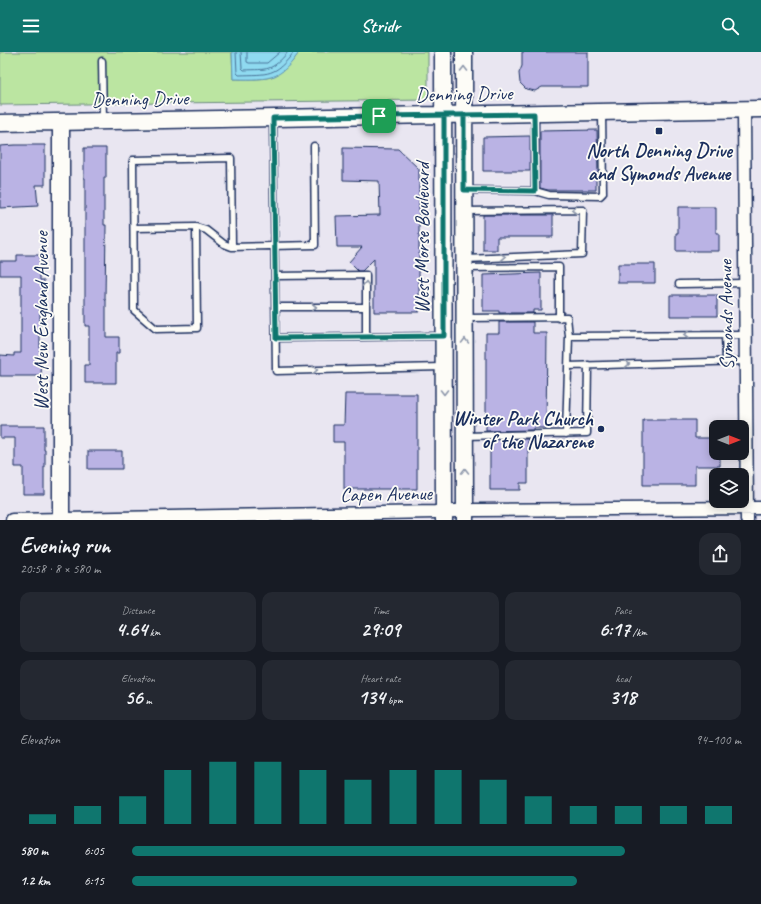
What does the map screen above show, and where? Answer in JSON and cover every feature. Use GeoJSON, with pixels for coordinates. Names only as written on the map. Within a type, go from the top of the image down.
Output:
{"type":"FeatureCollection","features":[{"type":"Feature","properties":{"kind":"street","name":"West Morse Boulevard"},"geometry":{"type":"LineString","coordinates":[[444,52],[444,516]]}},
{"type":"Feature","properties":{"kind":"street"},"geometry":{"type":"LineString","coordinates":[[464,52],[465,515]]}},
{"type":"Feature","properties":{"kind":"street","name":"Denning Drive"},"geometry":{"type":"LineString","coordinates":[[0,123],[761,109]]}},
{"type":"Feature","properties":{"kind":"street","name":"Symonds Avenue"},"geometry":{"type":"LineString","coordinates":[[744,110],[747,514]]}},
{"type":"Feature","properties":{"kind":"street","name":"West New England Avenue"},"geometry":{"type":"LineString","coordinates":[[61,122],[61,519]]}},
{"type":"Feature","properties":{"kind":"street","name":"Capen Avenue"},"geometry":{"type":"LineString","coordinates":[[12,520],[465,515],[747,514],[761,508]]}},
{"type":"Feature","properties":{"kind":"lane"},"geometry":{"type":"LineString","coordinates":[[102,61],[103,121]]}},
{"type":"Feature","properties":{"kind":"lane"},"geometry":{"type":"LineString","coordinates":[[464,190],[535,191],[549,195],[600,196],[603,193],[602,112]]}},
{"type":"Feature","properties":{"kind":"lane"},"geometry":{"type":"LineString","coordinates":[[534,114],[535,191]]}},
{"type":"Feature","properties":{"kind":"lane"},"geometry":{"type":"LineString","coordinates":[[273,118],[276,371],[444,367]]}},
{"type":"Feature","properties":{"kind":"lane"},"geometry":{"type":"LineString","coordinates":[[134,228],[196,227],[206,230],[224,244],[232,247],[315,245],[314,146]]}},
{"type":"Feature","properties":{"kind":"lane"},"geometry":{"type":"LineString","coordinates":[[196,227],[197,328],[156,329],[134,310],[133,160],[231,158],[232,247]]}},
{"type":"Feature","properties":{"kind":"lane"},"geometry":{"type":"LineString","coordinates":[[464,211],[583,210],[582,254],[464,263]]}},
{"type":"Feature","properties":{"kind":"lane"},"geometry":{"type":"LineString","coordinates":[[464,263],[559,267],[559,318]]}},
{"type":"Feature","properties":{"kind":"lane"},"geometry":{"type":"LineString","coordinates":[[275,276],[366,275],[366,337]]}},
{"type":"Feature","properties":{"kind":"lane"},"geometry":{"type":"LineString","coordinates":[[679,284],[745,283]]}},
{"type":"Feature","properties":{"kind":"lane"},"geometry":{"type":"LineString","coordinates":[[275,307],[366,307]]}},
{"type":"Feature","properties":{"kind":"lane"},"geometry":{"type":"LineString","coordinates":[[465,318],[568,317],[569,336],[566,434]]}},
{"type":"Feature","properties":{"kind":"lane"},"geometry":{"type":"LineString","coordinates":[[726,335],[726,361]]}},
{"type":"Feature","properties":{"kind":"lane"},"geometry":{"type":"LineString","coordinates":[[569,336],[746,335]]}},
{"type":"Feature","properties":{"kind":"lane"},"geometry":{"type":"LineString","coordinates":[[276,338],[444,336]]}},
{"type":"Feature","properties":{"kind":"lane"},"geometry":{"type":"LineString","coordinates":[[568,366],[746,361]]}},
{"type":"Feature","properties":{"kind":"lane"},"geometry":{"type":"LineString","coordinates":[[465,436],[587,434],[588,365]]}},
{"type":"Feature","properties":{"kind":"green space"},"geometry":{"type":"Polygon","coordinates":[[[0,52],[232,52],[233,79],[262,79],[279,73],[287,67],[299,52],[428,52],[428,100],[0,105],[0,52]]]}},
{"type":"Feature","properties":{"kind":"water"},"geometry":{"type":"Polygon","coordinates":[[[232,52],[299,52],[287,67],[275,76],[262,79],[233,79],[232,52]]]}},
{"type":"Feature","properties":{"kind":"building"},"geometry":{"type":"Polygon","coordinates":[[[522,52],[588,52],[588,87],[542,87],[535,91],[526,89],[520,83],[519,73],[522,66],[522,52]]]}},
{"type":"Feature","properties":{"kind":"building"},"geometry":{"type":"Polygon","coordinates":[[[597,130],[598,173],[596,173],[596,190],[548,190],[540,188],[540,131],[597,130]]]}},
{"type":"Feature","properties":{"kind":"building"},"geometry":{"type":"Polygon","coordinates":[[[530,136],[530,171],[483,171],[483,137],[530,136]]]}},
{"type":"Feature","properties":{"kind":"building"},"geometry":{"type":"Polygon","coordinates":[[[45,145],[45,185],[36,185],[38,206],[0,208],[0,146],[45,145]]]}},
{"type":"Feature","properties":{"kind":"building"},"geometry":{"type":"Polygon","coordinates":[[[84,148],[106,148],[106,178],[104,178],[104,225],[106,225],[106,337],[119,337],[119,353],[116,353],[116,383],[85,383],[85,365],[89,365],[89,326],[85,326],[84,148]]]}},
{"type":"Feature","properties":{"kind":"building"},"geometry":{"type":"Polygon","coordinates":[[[343,148],[398,149],[419,169],[419,312],[374,312],[374,259],[362,271],[358,271],[349,262],[362,247],[337,247],[336,216],[380,215],[379,181],[343,180],[343,148]]]}},
{"type":"Feature","properties":{"kind":"building"},"geometry":{"type":"Polygon","coordinates":[[[678,207],[716,207],[716,233],[719,233],[719,251],[676,251],[678,207]]]}},
{"type":"Feature","properties":{"kind":"building"},"geometry":{"type":"Polygon","coordinates":[[[483,215],[553,215],[553,237],[497,237],[497,250],[483,250],[483,215]]]}},
{"type":"Feature","properties":{"kind":"building"},"geometry":{"type":"Polygon","coordinates":[[[17,255],[40,255],[40,280],[44,280],[43,301],[40,301],[40,354],[42,354],[41,376],[0,376],[0,355],[14,356],[14,353],[21,353],[21,275],[0,275],[0,261],[17,261],[17,255]]]}},
{"type":"Feature","properties":{"kind":"building"},"geometry":{"type":"Polygon","coordinates":[[[618,264],[655,264],[655,283],[618,283],[618,264]]]}},
{"type":"Feature","properties":{"kind":"building"},"geometry":{"type":"Polygon","coordinates":[[[541,273],[541,310],[533,310],[533,313],[499,313],[499,311],[483,311],[483,275],[541,273]]]}},
{"type":"Feature","properties":{"kind":"building"},"geometry":{"type":"Polygon","coordinates":[[[670,295],[717,295],[717,316],[670,316],[670,295]]]}},
{"type":"Feature","properties":{"kind":"building"},"geometry":{"type":"Polygon","coordinates":[[[499,322],[533,322],[533,333],[547,333],[546,428],[533,428],[533,430],[486,431],[486,333],[499,333],[499,322]]]}},
{"type":"Feature","properties":{"kind":"building"},"geometry":{"type":"Polygon","coordinates":[[[345,394],[417,394],[417,489],[344,489],[344,442],[333,442],[333,425],[344,425],[345,394]]]}},
{"type":"Feature","properties":{"kind":"building"},"geometry":{"type":"Polygon","coordinates":[[[643,420],[695,420],[695,438],[709,438],[709,460],[720,460],[720,466],[695,466],[695,485],[643,485],[643,420]]]}},
{"type":"Feature","properties":{"kind":"building"},"geometry":{"type":"Polygon","coordinates":[[[0,426],[44,426],[44,494],[23,494],[23,467],[15,467],[15,438],[0,438],[0,426]]]}},
{"type":"Feature","properties":{"kind":"building"},"geometry":{"type":"Polygon","coordinates":[[[528,439],[528,483],[520,483],[520,490],[490,490],[490,440],[528,439]]]}},
{"type":"Feature","properties":{"kind":"building"},"geometry":{"type":"Polygon","coordinates":[[[88,451],[122,451],[122,469],[88,469],[88,451]]]}},
{"type":"Feature","properties":{"kind":"place","name":"North Denning Drive and Symonds Avenue"},"geometry":{"type":"Point","coordinates":[659,131]}},
{"type":"Feature","properties":{"kind":"place","name":"Winter Park Church of the Nazarene"},"geometry":{"type":"Point","coordinates":[601,429]}},
{"type":"Feature","properties":{"kind":"route"},"geometry":{"type":"LineString","coordinates":[[474,114],[534,114],[535,191],[464,190],[464,115],[444,115],[443,131],[444,336],[276,338],[273,118],[379,116],[474,114]]}}]}
